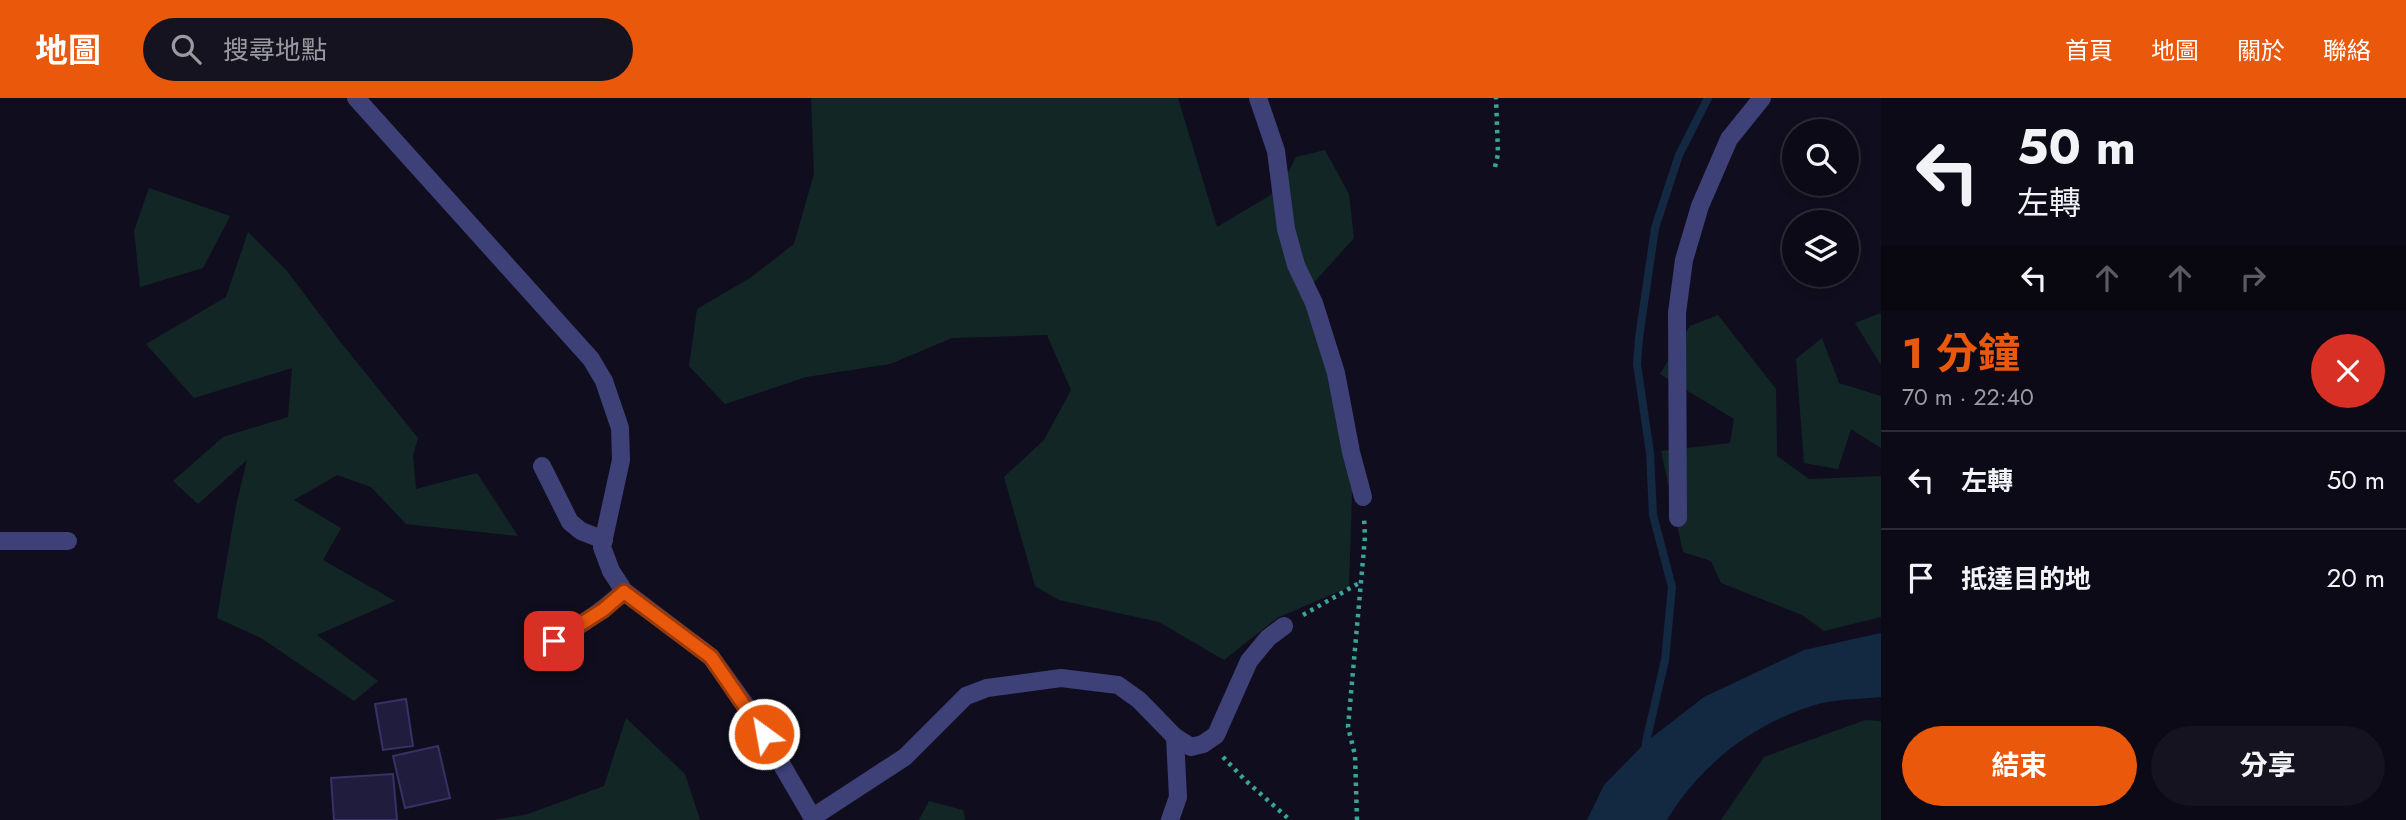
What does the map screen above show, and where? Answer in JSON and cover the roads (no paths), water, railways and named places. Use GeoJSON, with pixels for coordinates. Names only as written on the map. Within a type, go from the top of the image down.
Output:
{"type":"FeatureCollection","features":[{"type":"Feature","properties":{"kind":"street"},"geometry":{"type":"LineString","coordinates":[[356,98],[591,359],[604,381],[620,428],[621,460],[603,547],[611,572],[624,592],[711,657],[752,714],[813,818],[905,757],[966,696],[987,688],[1061,678],[1118,685],[1139,700],[1175,737],[1191,747],[1208,741],[1216,735],[1249,661],[1268,638],[1284,626]]}},
{"type":"Feature","properties":{"kind":"street"},"geometry":{"type":"LineString","coordinates":[[1258,98],[1276,151],[1286,229],[1296,265],[1314,303],[1336,373],[1351,452],[1363,497]]}},
{"type":"Feature","properties":{"kind":"street"},"geometry":{"type":"LineString","coordinates":[[1678,518],[1677,313],[1684,260],[1700,206],[1729,139],[1762,98]]}},
{"type":"Feature","properties":{"kind":"street"},"geometry":{"type":"LineString","coordinates":[[542,466],[570,522],[581,531],[604,540]]}},
{"type":"Feature","properties":{"kind":"street"},"geometry":{"type":"LineString","coordinates":[[0,541],[68,541]]}},
{"type":"Feature","properties":{"kind":"street"},"geometry":{"type":"LineString","coordinates":[[539,649],[568,634],[624,592]]}},
{"type":"Feature","properties":{"kind":"street"},"geometry":{"type":"LineString","coordinates":[[1170,820],[1178,797],[1175,737]]}},
{"type":"Feature","properties":{"kind":"water"},"geometry":{"type":"Polygon","coordinates":[[[1881,633],[1881,697],[1822,703],[1776,720],[1754,732],[1714,762],[1681,799],[1667,820],[1587,820],[1604,785],[1646,742],[1704,697],[1804,650],[1881,633]]]}},
{"type":"Feature","properties":{"kind":"waterway"},"geometry":{"type":"LineString","coordinates":[[1646,753],[1646,742],[1665,660],[1672,587],[1653,515],[1650,453],[1637,364],[1639,338],[1655,228],[1679,155],[1708,98]]}}]}
